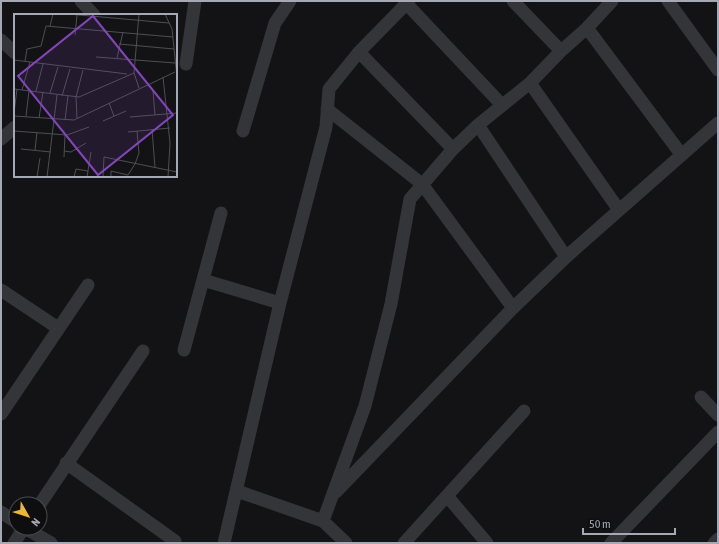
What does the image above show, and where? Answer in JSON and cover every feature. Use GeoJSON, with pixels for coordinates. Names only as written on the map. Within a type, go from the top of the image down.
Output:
{"type":"FeatureCollection","features":[{"type":"Feature","properties":{"kind":"street"},"geometry":{"type":"LineString","coordinates":[[81,1],[93,14]]}},
{"type":"Feature","properties":{"kind":"street"},"geometry":{"type":"LineString","coordinates":[[186,64],[195,1]]}},
{"type":"Feature","properties":{"kind":"street"},"geometry":{"type":"LineString","coordinates":[[243,131],[275,23],[290,1]]}},
{"type":"Feature","properties":{"kind":"street"},"geometry":{"type":"LineString","coordinates":[[513,1],[561,51]]}},
{"type":"Feature","properties":{"kind":"street"},"geometry":{"type":"LineString","coordinates":[[323,521],[365,406],[391,304],[410,199],[453,148],[478,125],[530,83],[561,51],[587,28],[612,1]]}},
{"type":"Feature","properties":{"kind":"street"},"geometry":{"type":"LineString","coordinates":[[668,1],[718,70]]}},
{"type":"Feature","properties":{"kind":"street"},"geometry":{"type":"LineString","coordinates":[[224,543],[280,303],[326,127],[329,89],[359,52],[406,2],[502,105]]}},
{"type":"Feature","properties":{"kind":"street"},"geometry":{"type":"LineString","coordinates":[[587,28],[681,154]]}},
{"type":"Feature","properties":{"kind":"street"},"geometry":{"type":"LineString","coordinates":[[1,40],[14,52]]}},
{"type":"Feature","properties":{"kind":"street"},"geometry":{"type":"LineString","coordinates":[[359,52],[453,148]]}},
{"type":"Feature","properties":{"kind":"street"},"geometry":{"type":"LineString","coordinates":[[530,83],[619,210]]}},
{"type":"Feature","properties":{"kind":"street"},"geometry":{"type":"LineString","coordinates":[[327,109],[422,184],[513,308]]}},
{"type":"Feature","properties":{"kind":"street"},"geometry":{"type":"LineString","coordinates":[[332,497],[513,308],[566,257],[681,154],[718,123]]}},
{"type":"Feature","properties":{"kind":"street"},"geometry":{"type":"LineString","coordinates":[[478,125],[566,257]]}},
{"type":"Feature","properties":{"kind":"street"},"geometry":{"type":"LineString","coordinates":[[1,139],[14,128]]}},
{"type":"Feature","properties":{"kind":"street"},"geometry":{"type":"LineString","coordinates":[[184,350],[221,213]]}},
{"type":"Feature","properties":{"kind":"street"},"geometry":{"type":"LineString","coordinates":[[203,280],[280,303]]}},
{"type":"Feature","properties":{"kind":"street"},"geometry":{"type":"LineString","coordinates":[[1,414],[5,399],[88,285]]}},
{"type":"Feature","properties":{"kind":"street"},"geometry":{"type":"LineString","coordinates":[[1,290],[58,328]]}},
{"type":"Feature","properties":{"kind":"street"},"geometry":{"type":"LineString","coordinates":[[45,496],[143,351]]}},
{"type":"Feature","properties":{"kind":"street"},"geometry":{"type":"LineString","coordinates":[[701,397],[718,415]]}},
{"type":"Feature","properties":{"kind":"street"},"geometry":{"type":"LineString","coordinates":[[404,543],[524,411]]}},
{"type":"Feature","properties":{"kind":"street"},"geometry":{"type":"LineString","coordinates":[[610,543],[718,432]]}},
{"type":"Feature","properties":{"kind":"street"},"geometry":{"type":"LineString","coordinates":[[344,461],[371,456]]}},
{"type":"Feature","properties":{"kind":"street"},"geometry":{"type":"LineString","coordinates":[[66,463],[175,541]]}},
{"type":"Feature","properties":{"kind":"street"},"geometry":{"type":"LineString","coordinates":[[237,491],[323,521],[346,543]]}},
{"type":"Feature","properties":{"kind":"street"},"geometry":{"type":"LineString","coordinates":[[447,496],[487,543]]}},
{"type":"Feature","properties":{"kind":"street"},"geometry":{"type":"LineString","coordinates":[[39,536],[51,543]]}},
{"type":"Feature","properties":{"kind":"street"},"geometry":{"type":"LineString","coordinates":[[714,543],[718,539]]}}]}
